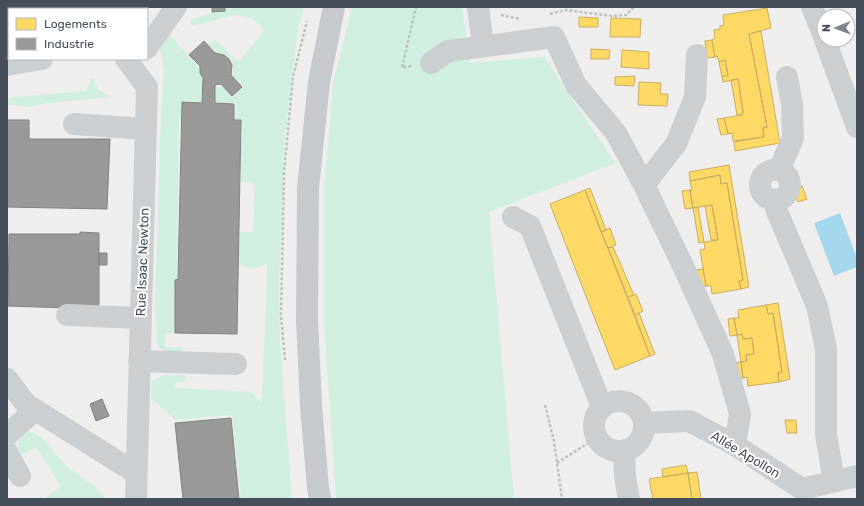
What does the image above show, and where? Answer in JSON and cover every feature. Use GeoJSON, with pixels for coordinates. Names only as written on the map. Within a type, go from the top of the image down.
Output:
{"type":"FeatureCollection","features":[{"type":"Feature","properties":{"kind":"main road"},"geometry":{"type":"LineString","coordinates":[[319,495],[311,406],[307,320],[308,188],[319,82],[334,7]]}},
{"type":"Feature","properties":{"kind":"street"},"geometry":{"type":"LineString","coordinates":[[148,47],[176,7]]}},
{"type":"Feature","properties":{"kind":"street"},"geometry":{"type":"LineString","coordinates":[[478,7],[483,46]]}},
{"type":"Feature","properties":{"kind":"street"},"geometry":{"type":"LineString","coordinates":[[812,7],[816,17]]}},
{"type":"Feature","properties":{"kind":"street"},"geometry":{"type":"LineString","coordinates":[[431,63],[448,50],[554,37],[576,85],[616,133],[644,184],[684,268],[722,354],[740,414],[735,445]]}},
{"type":"Feature","properties":{"kind":"street"},"geometry":{"type":"LineString","coordinates":[[828,48],[857,127]]}},
{"type":"Feature","properties":{"kind":"street"},"geometry":{"type":"LineString","coordinates":[[644,184],[676,144],[695,97],[697,55]]}},
{"type":"Feature","properties":{"kind":"street"},"geometry":{"type":"LineString","coordinates":[[7,65],[36,60]]}},
{"type":"Feature","properties":{"kind":"street","name":"Rue Isaac Newton"},"geometry":{"type":"LineString","coordinates":[[132,62],[147,86],[136,499]]}},
{"type":"Feature","properties":{"kind":"street"},"geometry":{"type":"LineString","coordinates":[[787,77],[792,104],[793,138],[779,170],[772,170],[765,173],[760,180],[760,187],[763,194],[769,199],[776,200],[776,209],[819,313],[826,349],[826,435],[834,481]]}},
{"type":"Feature","properties":{"kind":"street"},"geometry":{"type":"LineString","coordinates":[[74,124],[146,129]]}},
{"type":"Feature","properties":{"kind":"street"},"geometry":{"type":"LineString","coordinates":[[513,217],[530,226],[602,408]]}},
{"type":"Feature","properties":{"kind":"street"},"geometry":{"type":"LineString","coordinates":[[66,315],[140,318]]}},
{"type":"Feature","properties":{"kind":"street"},"geometry":{"type":"LineString","coordinates":[[139,361],[236,364]]}},
{"type":"Feature","properties":{"kind":"street"},"geometry":{"type":"LineString","coordinates":[[7,379],[26,404],[136,472]]}},
{"type":"Feature","properties":{"kind":"street"},"geometry":{"type":"LineString","coordinates":[[618,401],[627,402],[635,407],[641,414],[644,423],[643,433],[639,441],[633,448],[624,451],[616,452],[601,445],[596,438],[594,430],[594,422],[597,414],[609,403],[618,401]]}},
{"type":"Feature","properties":{"kind":"street"},"geometry":{"type":"LineString","coordinates":[[7,435],[36,410]]}},
{"type":"Feature","properties":{"kind":"street","name":"Allée Apollon"},"geometry":{"type":"LineString","coordinates":[[644,423],[689,421],[735,445],[801,494],[834,481],[857,476]]}},
{"type":"Feature","properties":{"kind":"street"},"geometry":{"type":"LineString","coordinates":[[624,451],[625,476],[629,499]]}},
{"type":"Feature","properties":{"kind":"street"},"geometry":{"type":"LineString","coordinates":[[7,452],[20,476]]}},
{"type":"Feature","properties":{"kind":"path"},"geometry":{"type":"LineString","coordinates":[[416,7],[402,68],[431,63]]}},
{"type":"Feature","properties":{"kind":"path"},"geometry":{"type":"LineString","coordinates":[[545,405],[554,441],[562,499]]}},
{"type":"Feature","properties":{"kind":"path"},"geometry":{"type":"LineString","coordinates":[[557,463],[596,438]]}},
{"type":"Feature","properties":{"kind":"green space"},"geometry":{"type":"Polygon","coordinates":[[[226,7],[304,7],[298,28],[284,144],[279,285],[280,341],[292,499],[241,499],[232,415],[176,420],[151,399],[151,382],[164,375],[186,375],[186,382],[176,382],[175,388],[251,392],[262,403],[267,266],[265,265],[248,269],[239,262],[240,232],[253,232],[255,183],[241,182],[241,120],[236,119],[236,103],[216,102],[216,87],[222,86],[232,97],[243,87],[233,76],[231,58],[223,53],[215,52],[208,44],[216,40],[239,62],[264,30],[252,18],[234,15],[192,26],[190,20],[212,13],[226,11],[226,7]]]}},
{"type":"Feature","properties":{"kind":"green space"},"geometry":{"type":"Polygon","coordinates":[[[352,7],[462,7],[470,63],[545,57],[615,163],[489,212],[514,499],[336,499],[324,321],[324,190],[333,83],[352,7]]]}},
{"type":"Feature","properties":{"kind":"green space"},"geometry":{"type":"Polygon","coordinates":[[[171,36],[199,68],[202,79],[202,102],[181,101],[181,119],[179,119],[177,279],[175,279],[174,333],[165,333],[165,347],[182,348],[184,350],[174,353],[163,350],[157,346],[155,301],[161,111],[164,70],[159,43],[171,36]]]}},
{"type":"Feature","properties":{"kind":"green space"},"geometry":{"type":"Polygon","coordinates":[[[91,79],[94,79],[98,90],[112,97],[48,103],[28,107],[7,105],[7,99],[13,97],[86,91],[91,79]]]}},
{"type":"Feature","properties":{"kind":"green space"},"geometry":{"type":"Polygon","coordinates":[[[24,431],[34,433],[41,437],[66,466],[94,486],[106,499],[43,499],[61,486],[36,447],[21,455],[19,443],[24,431]]]}},
{"type":"Feature","properties":{"kind":"water"},"geometry":{"type":"Polygon","coordinates":[[[840,213],[857,258],[857,267],[834,276],[814,223],[840,213]]]}},
{"type":"Feature","properties":{"kind":"building: Logements"},"geometry":{"type":"Polygon","coordinates":[[[767,8],[771,28],[749,34],[767,127],[763,128],[764,137],[733,141],[732,133],[728,134],[724,118],[742,115],[743,112],[738,79],[723,82],[722,77],[728,75],[725,60],[719,62],[717,56],[715,57],[712,40],[715,38],[714,30],[720,29],[720,26],[724,25],[723,15],[767,8]]]}},
{"type":"Feature","properties":{"kind":"building: Logements"},"geometry":{"type":"Polygon","coordinates":[[[579,17],[598,18],[598,27],[579,27],[579,17]]]}},
{"type":"Feature","properties":{"kind":"building: Logements"},"geometry":{"type":"Polygon","coordinates":[[[611,18],[641,19],[640,37],[610,37],[611,18]]]}},
{"type":"Feature","properties":{"kind":"building: Logements"},"geometry":{"type":"Polygon","coordinates":[[[761,31],[780,143],[735,151],[734,142],[764,137],[763,128],[767,127],[749,34],[761,31]]]}},
{"type":"Feature","properties":{"kind":"building: Logements"},"geometry":{"type":"Polygon","coordinates":[[[712,40],[715,57],[707,58],[705,41],[712,40]]]}},
{"type":"Feature","properties":{"kind":"building: Logements"},"geometry":{"type":"Polygon","coordinates":[[[591,49],[610,50],[609,59],[591,59],[591,49]]]}},
{"type":"Feature","properties":{"kind":"building: Logements"},"geometry":{"type":"Polygon","coordinates":[[[622,50],[649,52],[649,69],[621,67],[622,50]]]}},
{"type":"Feature","properties":{"kind":"building: Logements"},"geometry":{"type":"Polygon","coordinates":[[[725,60],[728,75],[722,77],[719,62],[725,60]]]}},
{"type":"Feature","properties":{"kind":"building: Logements"},"geometry":{"type":"Polygon","coordinates":[[[635,76],[634,86],[615,85],[615,77],[635,76]]]}},
{"type":"Feature","properties":{"kind":"building: Logements"},"geometry":{"type":"Polygon","coordinates":[[[738,79],[743,112],[742,115],[737,115],[731,80],[738,79]]]}},
{"type":"Feature","properties":{"kind":"building: Logements"},"geometry":{"type":"Polygon","coordinates":[[[639,82],[661,83],[660,94],[668,94],[667,106],[638,105],[639,82]]]}},
{"type":"Feature","properties":{"kind":"building: Logements"},"geometry":{"type":"Polygon","coordinates":[[[724,118],[728,134],[721,135],[717,119],[724,118]]]}},
{"type":"Feature","properties":{"kind":"building: Logements"},"geometry":{"type":"Polygon","coordinates":[[[729,165],[749,287],[741,289],[739,281],[743,280],[727,183],[721,184],[720,175],[690,181],[689,172],[729,165]]]}},
{"type":"Feature","properties":{"kind":"building: Logements"},"geometry":{"type":"Polygon","coordinates":[[[720,175],[721,184],[727,183],[743,280],[739,281],[741,289],[712,294],[711,286],[706,286],[700,250],[705,249],[704,242],[718,240],[712,205],[693,208],[690,181],[720,175]]]}},
{"type":"Feature","properties":{"kind":"building: Logements"},"geometry":{"type":"Polygon","coordinates":[[[802,186],[807,199],[798,202],[793,190],[802,186]]]}},
{"type":"Feature","properties":{"kind":"building: Logements"},"geometry":{"type":"Polygon","coordinates":[[[590,188],[606,230],[601,232],[585,190],[590,188]]]}},
{"type":"Feature","properties":{"kind":"building: Logements"},"geometry":{"type":"Polygon","coordinates":[[[585,190],[650,356],[615,370],[550,204],[585,190]]]}},
{"type":"Feature","properties":{"kind":"building: Logements"},"geometry":{"type":"Polygon","coordinates":[[[690,190],[693,208],[685,209],[682,191],[690,190]]]}},
{"type":"Feature","properties":{"kind":"building: Logements"},"geometry":{"type":"Polygon","coordinates":[[[712,205],[718,240],[711,240],[705,206],[712,205]]]}},
{"type":"Feature","properties":{"kind":"building: Logements"},"geometry":{"type":"Polygon","coordinates":[[[698,207],[704,242],[699,243],[693,208],[698,207]]]}},
{"type":"Feature","properties":{"kind":"building: Logements"},"geometry":{"type":"Polygon","coordinates":[[[610,228],[616,245],[608,248],[601,232],[610,228]]]}},
{"type":"Feature","properties":{"kind":"building: Logements"},"geometry":{"type":"Polygon","coordinates":[[[613,247],[634,295],[628,297],[608,248],[613,247]]]}},
{"type":"Feature","properties":{"kind":"building: Logements"},"geometry":{"type":"Polygon","coordinates":[[[703,269],[706,286],[699,288],[696,270],[703,269]]]}},
{"type":"Feature","properties":{"kind":"building: Logements"},"geometry":{"type":"Polygon","coordinates":[[[636,294],[643,311],[635,315],[628,297],[636,294]]]}},
{"type":"Feature","properties":{"kind":"building: Logements"},"geometry":{"type":"Polygon","coordinates":[[[778,303],[790,379],[779,382],[778,373],[782,372],[773,313],[768,314],[766,305],[778,303]]]}},
{"type":"Feature","properties":{"kind":"building: Logements"},"geometry":{"type":"Polygon","coordinates":[[[766,305],[768,314],[773,313],[782,372],[778,373],[779,382],[748,386],[747,377],[743,378],[741,362],[747,361],[746,355],[754,354],[752,338],[743,339],[742,334],[737,335],[734,318],[739,318],[738,310],[766,305]]]}},
{"type":"Feature","properties":{"kind":"building: Logements"},"geometry":{"type":"Polygon","coordinates":[[[639,313],[655,354],[650,356],[635,315],[639,313]]]}},
{"type":"Feature","properties":{"kind":"building: Logements"},"geometry":{"type":"Polygon","coordinates":[[[734,318],[737,335],[730,336],[728,319],[734,318]]]}},
{"type":"Feature","properties":{"kind":"building: Logements"},"geometry":{"type":"Polygon","coordinates":[[[742,334],[743,339],[752,338],[754,354],[746,355],[747,361],[741,362],[737,335],[742,334]]]}},
{"type":"Feature","properties":{"kind":"building: Logements"},"geometry":{"type":"Polygon","coordinates":[[[741,362],[743,378],[738,378],[735,363],[741,362]]]}},
{"type":"Feature","properties":{"kind":"building: Logements"},"geometry":{"type":"Polygon","coordinates":[[[785,420],[796,420],[797,433],[787,433],[785,420]]]}},
{"type":"Feature","properties":{"kind":"building: Logements"},"geometry":{"type":"Polygon","coordinates":[[[686,465],[688,473],[663,477],[662,469],[686,465]]]}},
{"type":"Feature","properties":{"kind":"building: Logements"},"geometry":{"type":"Polygon","coordinates":[[[697,472],[701,499],[692,499],[688,473],[697,472]]]}},
{"type":"Feature","properties":{"kind":"building: Logements"},"geometry":{"type":"Polygon","coordinates":[[[688,473],[692,499],[653,499],[649,479],[688,473]]]}},
{"type":"Feature","properties":{"kind":"building: Industrie"},"geometry":{"type":"Polygon","coordinates":[[[212,7],[225,7],[225,11],[212,12],[212,7]]]}},
{"type":"Feature","properties":{"kind":"building: Industrie"},"geometry":{"type":"Polygon","coordinates":[[[204,41],[215,53],[224,55],[229,59],[232,65],[231,75],[242,87],[232,96],[221,84],[215,85],[215,103],[234,104],[234,120],[241,120],[237,334],[175,333],[175,280],[178,279],[182,102],[202,103],[203,78],[200,73],[200,66],[189,55],[204,41]]]}},
{"type":"Feature","properties":{"kind":"building: Industrie"},"geometry":{"type":"Polygon","coordinates":[[[7,120],[29,120],[29,139],[110,139],[107,209],[7,207],[7,120]]]}},
{"type":"Feature","properties":{"kind":"building: Industrie"},"geometry":{"type":"Polygon","coordinates":[[[80,232],[99,233],[99,309],[8,306],[9,234],[80,234],[80,232]]]}},
{"type":"Feature","properties":{"kind":"building: Industrie"},"geometry":{"type":"Polygon","coordinates":[[[99,253],[107,253],[107,265],[99,265],[99,253]]]}},
{"type":"Feature","properties":{"kind":"building: Industrie"},"geometry":{"type":"Polygon","coordinates":[[[102,399],[109,416],[96,421],[90,404],[102,399]]]}},
{"type":"Feature","properties":{"kind":"building: Industrie"},"geometry":{"type":"Polygon","coordinates":[[[231,418],[239,499],[183,499],[175,423],[231,418]]]}}]}
